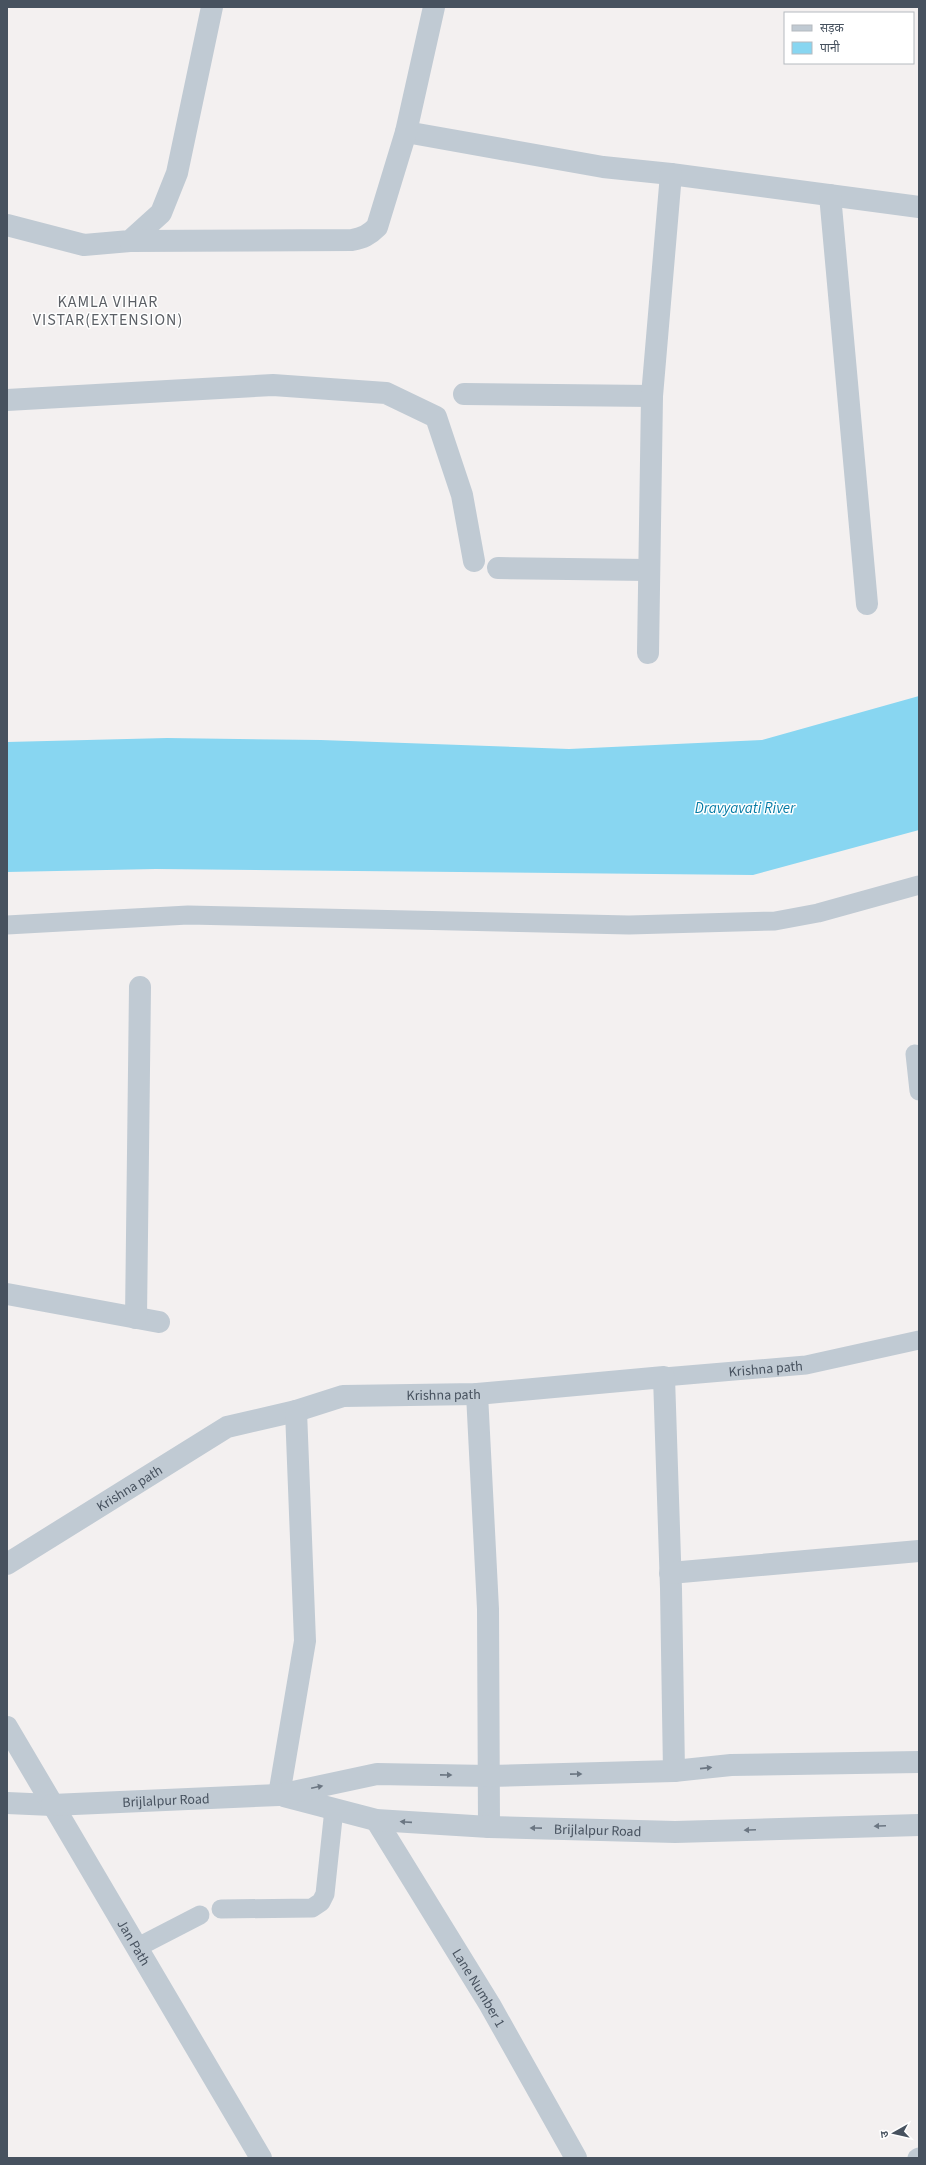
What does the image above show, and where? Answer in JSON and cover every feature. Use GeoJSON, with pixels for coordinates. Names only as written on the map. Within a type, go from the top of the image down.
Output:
{"type":"FeatureCollection","features":[{"type":"Feature","properties":{"kind":"street"},"geometry":{"type":"LineString","coordinates":[[130,241],[161,213],[177,174],[212,7]]}},
{"type":"Feature","properties":{"kind":"street"},"geometry":{"type":"LineString","coordinates":[[7,225],[84,245],[130,241],[352,240],[365,238],[377,227],[406,132],[434,7]]}},
{"type":"Feature","properties":{"kind":"street"},"geometry":{"type":"LineString","coordinates":[[406,132],[603,167],[671,174],[919,207]]}},
{"type":"Feature","properties":{"kind":"street"},"geometry":{"type":"LineString","coordinates":[[648,653],[648,570],[652,396],[671,174]]}},
{"type":"Feature","properties":{"kind":"street"},"geometry":{"type":"LineString","coordinates":[[830,195],[867,604]]}},
{"type":"Feature","properties":{"kind":"street"},"geometry":{"type":"LineString","coordinates":[[7,400],[273,385],[386,393],[436,417],[462,495],[474,561]]}},
{"type":"Feature","properties":{"kind":"street"},"geometry":{"type":"LineString","coordinates":[[464,394],[652,396]]}},
{"type":"Feature","properties":{"kind":"street"},"geometry":{"type":"LineString","coordinates":[[498,568],[648,570]]}},
{"type":"Feature","properties":{"kind":"street"},"geometry":{"type":"LineString","coordinates":[[136,1318],[140,987]]}},
{"type":"Feature","properties":{"kind":"street"},"geometry":{"type":"LineString","coordinates":[[7,1294],[159,1322]]}},
{"type":"Feature","properties":{"kind":"street"},"geometry":{"type":"LineString","coordinates":[[664,1378],[674,1771]]}},
{"type":"Feature","properties":{"kind":"street","name":"Krishna path"},"geometry":{"type":"LineString","coordinates":[[7,1564],[227,1427],[296,1411],[343,1396],[477,1394],[664,1378]]}},
{"type":"Feature","properties":{"kind":"street"},"geometry":{"type":"LineString","coordinates":[[477,1394],[488,1609],[489,1827]]}},
{"type":"Feature","properties":{"kind":"street"},"geometry":{"type":"LineString","coordinates":[[279,1795],[305,1641],[296,1411]]}},
{"type":"Feature","properties":{"kind":"street"},"geometry":{"type":"LineString","coordinates":[[670,1573],[919,1551]]}},
{"type":"Feature","properties":{"kind":"street","name":"Jan Path"},"geometry":{"type":"LineString","coordinates":[[7,1727],[52,1805],[138,1946],[261,2158]]}},
{"type":"Feature","properties":{"kind":"street","name":"Brijlalpur Road"},"geometry":{"type":"LineString","coordinates":[[7,1803],[52,1805],[279,1795],[377,1774],[489,1776],[674,1771],[731,1765],[919,1762]]}},
{"type":"Feature","properties":{"kind":"street","name":"Brijlalpur Road"},"geometry":{"type":"LineString","coordinates":[[279,1795],[376,1820],[489,1827],[675,1832],[919,1825]]}},
{"type":"Feature","properties":{"kind":"street","name":"Lane Number 1"},"geometry":{"type":"LineString","coordinates":[[376,1820],[490,2005],[576,2158]]}},
{"type":"Feature","properties":{"kind":"lane"},"geometry":{"type":"LineString","coordinates":[[7,925],[188,915],[629,925],[775,921],[818,913],[919,886]]}},
{"type":"Feature","properties":{"kind":"lane"},"geometry":{"type":"LineString","coordinates":[[915,1054],[919,1091]]}},
{"type":"Feature","properties":{"kind":"lane","name":"Krishna path"},"geometry":{"type":"LineString","coordinates":[[664,1378],[806,1365],[919,1340]]}},
{"type":"Feature","properties":{"kind":"lane"},"geometry":{"type":"LineString","coordinates":[[221,1909],[312,1908],[321,1902],[325,1894],[334,1809]]}},
{"type":"Feature","properties":{"kind":"lane"},"geometry":{"type":"LineString","coordinates":[[138,1946],[200,1915]]}},
{"type":"Feature","properties":{"kind":"water","name":"Dravyavati River"},"geometry":{"type":"Polygon","coordinates":[[[919,696],[919,830],[753,875],[156,869],[7,872],[7,742],[167,738],[321,740],[569,749],[762,740],[919,696]]]}},
{"type":"Feature","properties":{"kind":"district","name":"KAMLA VIHAR VISTAR(EXTENSION)"},"geometry":{"type":"Point","coordinates":[108,310]}}]}
